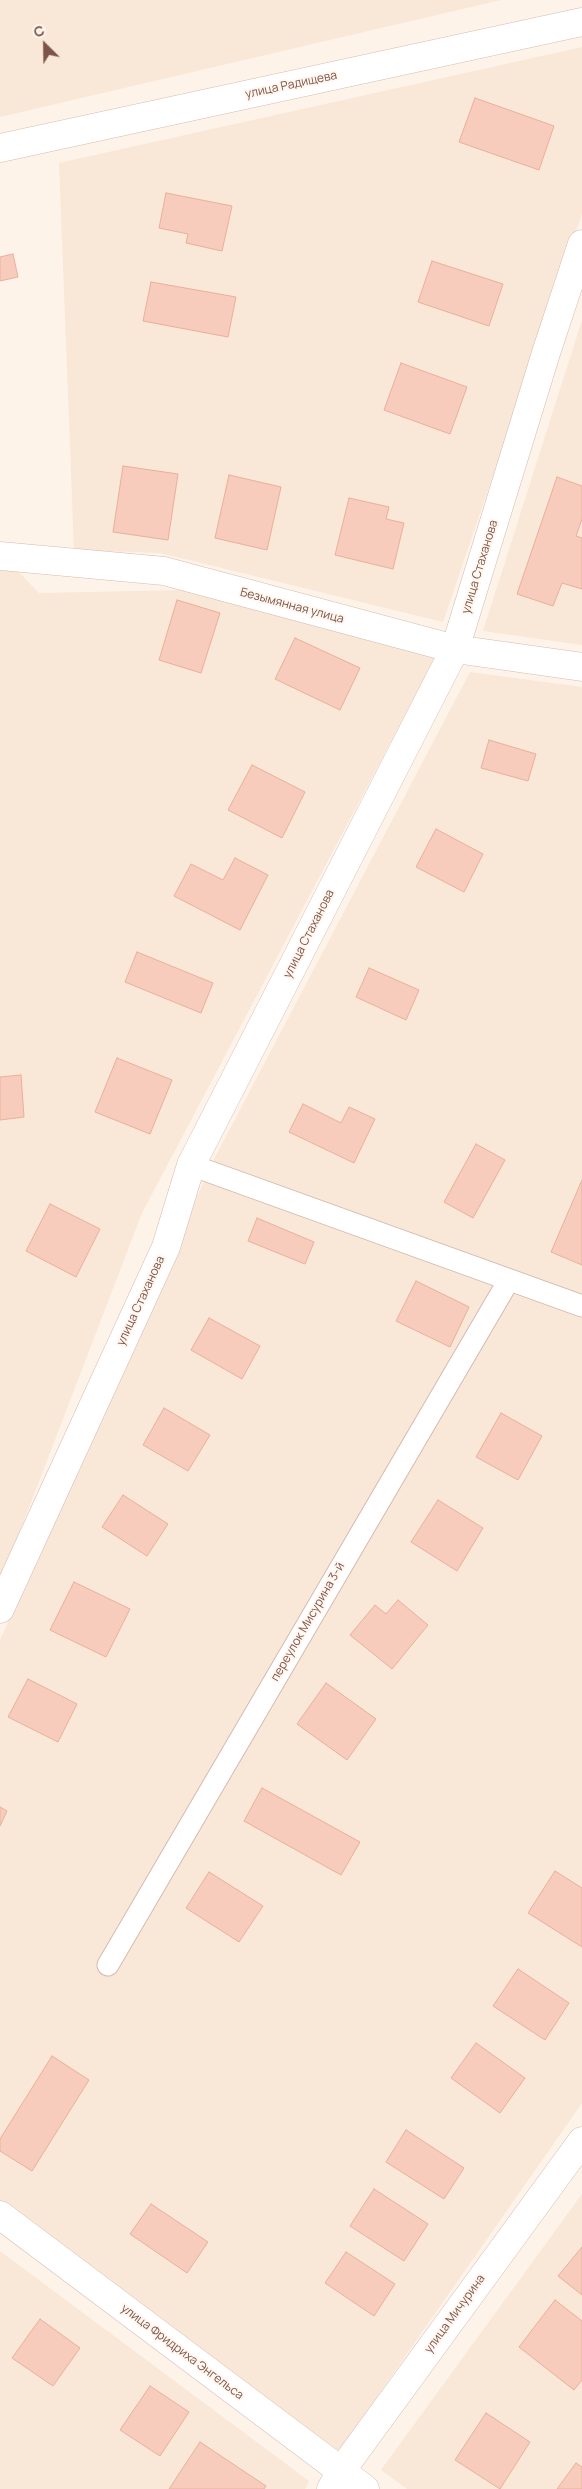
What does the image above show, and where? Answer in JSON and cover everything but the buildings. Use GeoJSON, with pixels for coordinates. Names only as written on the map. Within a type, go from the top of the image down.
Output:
{"type":"FeatureCollection","features":[{"type":"Feature","properties":{"kind":"street","name":"улица Радищева"},"geometry":{"type":"LineString","coordinates":[[0,148],[582,22]]}},
{"type":"Feature","properties":{"kind":"street","name":"улица Стаханова"},"geometry":{"type":"LineString","coordinates":[[0,1609],[166,1247],[191,1164],[455,650],[546,353],[582,244]]}},
{"type":"Feature","properties":{"kind":"street","name":"Безымянная улица"},"geometry":{"type":"LineString","coordinates":[[0,556],[164,571],[455,650],[582,667]]}},
{"type":"Feature","properties":{"kind":"street","name":"улица Мичурина"},"geometry":{"type":"LineString","coordinates":[[336,2480],[582,2141]]}},
{"type":"Feature","properties":{"kind":"street","name":"улица Фридриха Энгельса"},"geometry":{"type":"LineString","coordinates":[[0,2215],[336,2480],[365,2489]]}},
{"type":"Feature","properties":{"kind":"lane"},"geometry":{"type":"LineString","coordinates":[[191,1164],[582,1306]]}},
{"type":"Feature","properties":{"kind":"lane","name":"переулок Мисурина 3-й"},"geometry":{"type":"LineString","coordinates":[[108,1965],[509,1280]]}},
{"type":"Feature","properties":{"kind":"shaded area"},"geometry":{"type":"Polygon","coordinates":[[[0,0],[501,0],[0,117],[0,0]]]}},
{"type":"Feature","properties":{"kind":"shaded area"},"geometry":{"type":"Polygon","coordinates":[[[582,47],[582,214],[443,622],[160,553],[74,550],[59,163],[582,47]]]}},
{"type":"Feature","properties":{"kind":"shaded area"},"geometry":{"type":"Polygon","coordinates":[[[582,320],[582,645],[483,631],[582,320]]]}},
{"type":"Feature","properties":{"kind":"shaded area"},"geometry":{"type":"Polygon","coordinates":[[[0,563],[10,563],[39,593],[184,590],[435,658],[142,1213],[0,1583],[0,563]]]}},
{"type":"Feature","properties":{"kind":"shaded area"},"geometry":{"type":"Polygon","coordinates":[[[470,672],[582,687],[582,2103],[339,2451],[0,2206],[0,1640],[212,1163],[470,672]]]}},
{"type":"Feature","properties":{"kind":"shaded area"},"geometry":{"type":"Polygon","coordinates":[[[582,2194],[582,2489],[407,2489],[381,2470],[582,2194]]]}},
{"type":"Feature","properties":{"kind":"shaded area"},"geometry":{"type":"Polygon","coordinates":[[[0,2251],[309,2481],[305,2489],[0,2489],[0,2251]]]}}]}
